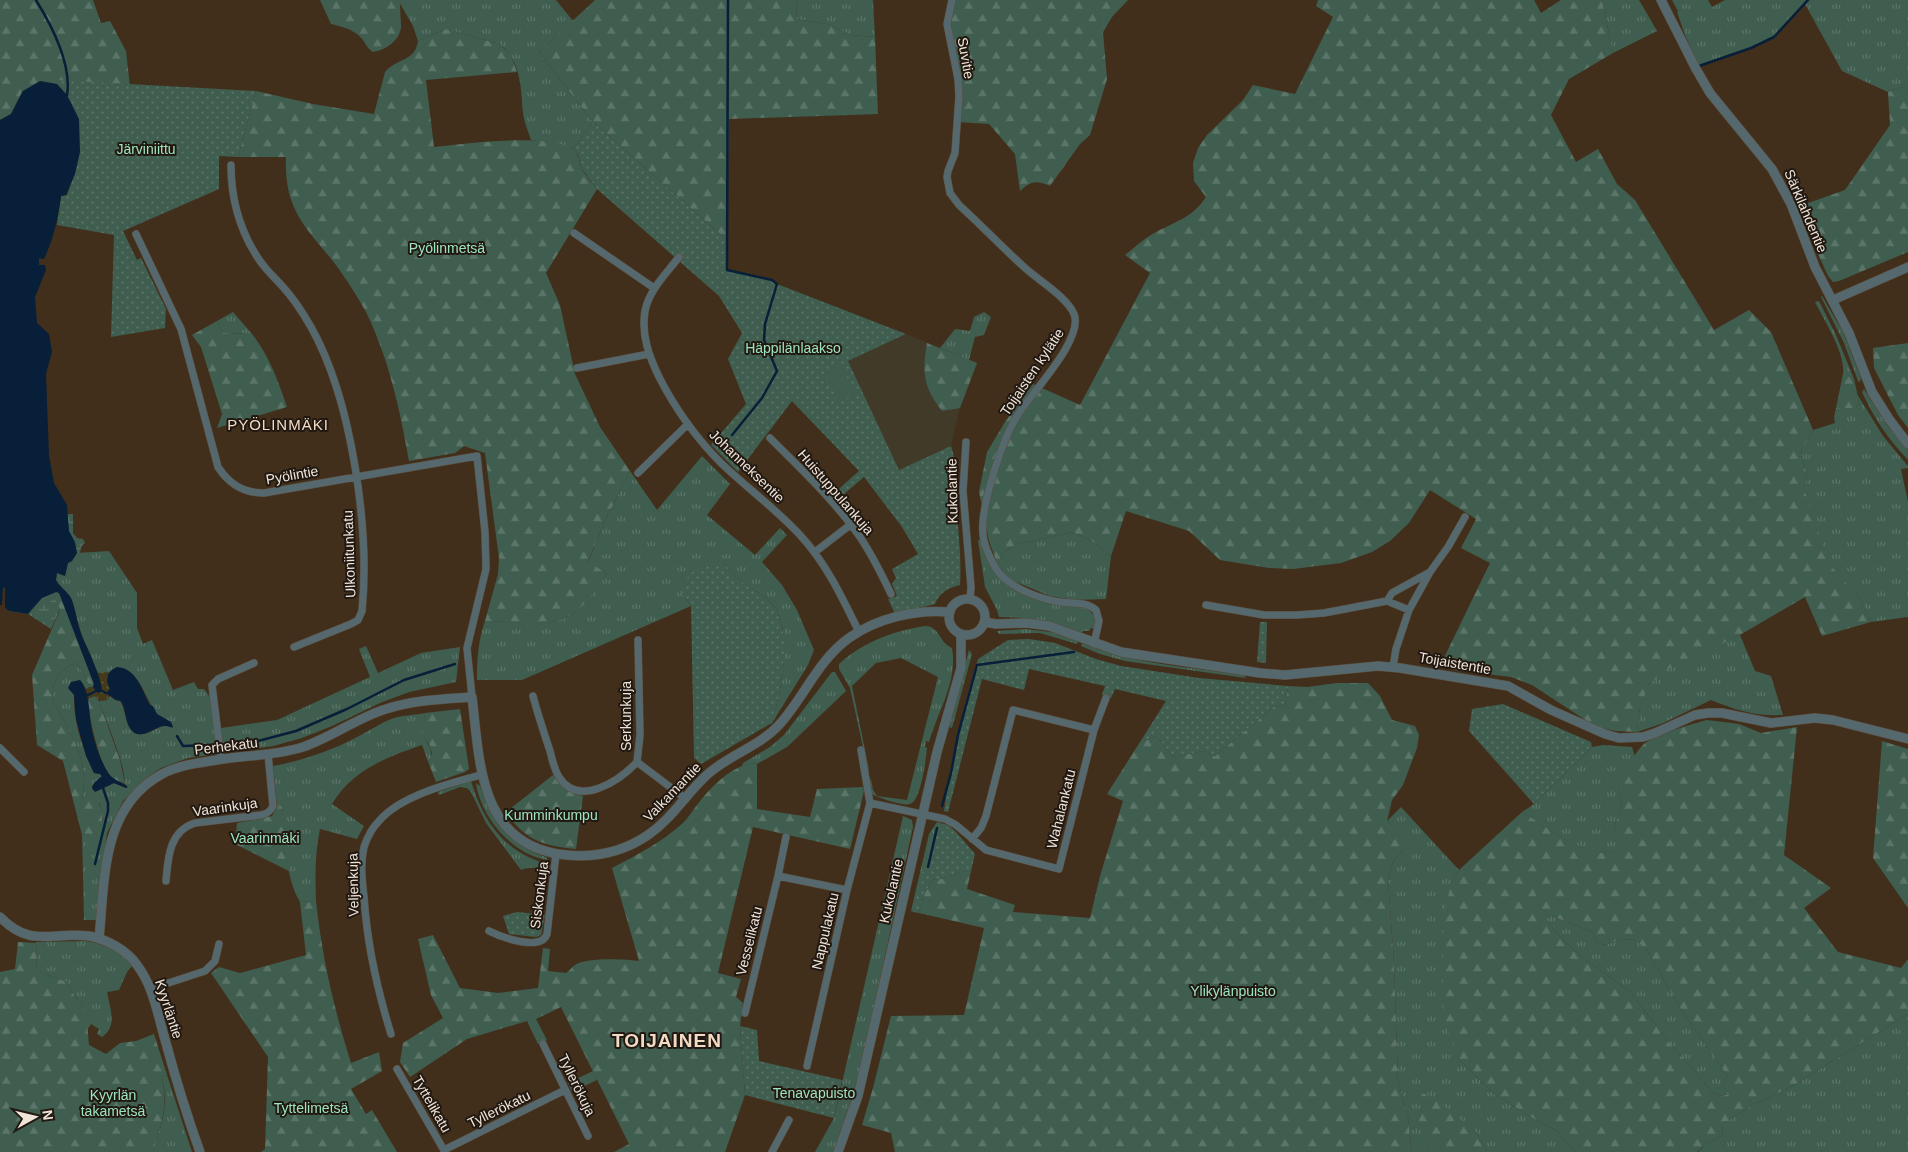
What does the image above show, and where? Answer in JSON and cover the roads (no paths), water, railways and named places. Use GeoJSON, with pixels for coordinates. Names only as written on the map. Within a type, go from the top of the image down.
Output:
{"type":"FeatureCollection","features":[{"type":"Feature","properties":{"kind":"street","name":"Suvitie"},"geometry":{"type":"LineString","coordinates":[[952,0],[947,24],[958,79],[958,122]]}},
{"type":"Feature","properties":{"kind":"street","name":"Särkilahdentie"},"geometry":{"type":"LineString","coordinates":[[1661,0],[1710,93],[1772,169],[1781,183],[1815,267],[1851,337],[1872,392],[1908,444]]}},
{"type":"Feature","properties":{"kind":"street","name":"Toijaisten kylätie"},"geometry":{"type":"LineString","coordinates":[[958,122],[955,153],[948,170],[947,183],[950,193],[958,205],[1026,269],[1065,302],[1074,314],[1076,324],[1068,345],[1018,413],[1005,437],[985,511],[983,536],[989,554],[1001,576],[1018,588],[1048,599],[1085,604],[1096,610],[1099,621],[1094,644]]}},
{"type":"Feature","properties":{"kind":"street","name":"Ulkoniitunkatu"},"geometry":{"type":"LineString","coordinates":[[230,165],[235,205],[243,232],[261,262],[312,327],[329,365],[344,416],[356,476],[363,548],[362,611],[358,620],[351,624],[294,646]]}},
{"type":"Feature","properties":{"kind":"street"},"geometry":{"type":"LineString","coordinates":[[574,233],[654,288]]}},
{"type":"Feature","properties":{"kind":"street","name":"Pyölintie"},"geometry":{"type":"LineString","coordinates":[[136,234],[181,329],[218,467],[229,481],[241,489],[255,493],[264,493],[477,456]]}},
{"type":"Feature","properties":{"kind":"street","name":"Johanneksentie"},"geometry":{"type":"LineString","coordinates":[[679,257],[654,288],[645,310],[645,341],[648,354],[664,386],[700,441],[722,464],[785,520],[815,552],[838,590],[858,632]]}},
{"type":"Feature","properties":{"kind":"street"},"geometry":{"type":"LineString","coordinates":[[1833,300],[1908,267]]}},
{"type":"Feature","properties":{"kind":"street"},"geometry":{"type":"LineString","coordinates":[[577,368],[648,354]]}},
{"type":"Feature","properties":{"kind":"street"},"geometry":{"type":"LineString","coordinates":[[638,473],[688,424]]}},
{"type":"Feature","properties":{"kind":"street","name":"Huistuppulankuja"},"geometry":{"type":"LineString","coordinates":[[770,438],[850,524],[869,551],[891,594]]}},
{"type":"Feature","properties":{"kind":"street","name":"Kukolantie"},"geometry":{"type":"LineString","coordinates":[[966,442],[963,491],[971,587],[970,600]]}},
{"type":"Feature","properties":{"kind":"street","name":"Valkamantie"},"geometry":{"type":"LineString","coordinates":[[477,456],[486,569],[467,648],[481,775],[490,801],[505,826],[528,844],[556,854],[602,855],[630,846],[650,834],[668,819],[702,780],[718,765],[753,745],[776,728],[830,654],[858,632],[912,613],[950,612]]}},
{"type":"Feature","properties":{"kind":"street"},"geometry":{"type":"LineString","coordinates":[[1392,667],[1409,610],[1430,572],[1448,547],[1465,517]]}},
{"type":"Feature","properties":{"kind":"street"},"geometry":{"type":"LineString","coordinates":[[815,552],[850,524]]}},
{"type":"Feature","properties":{"kind":"street"},"geometry":{"type":"LineString","coordinates":[[1387,601],[1392,593],[1430,572]]}},
{"type":"Feature","properties":{"kind":"street"},"geometry":{"type":"LineString","coordinates":[[970,600],[982,608],[984,622],[977,632],[969,635],[961,634],[951,626],[950,612],[957,602],[970,600]]}},
{"type":"Feature","properties":{"kind":"street"},"geometry":{"type":"LineString","coordinates":[[1206,605],[1250,613],[1297,615],[1324,613],[1387,601],[1409,610]]}},
{"type":"Feature","properties":{"kind":"street","name":"Toijaistentie"},"geometry":{"type":"LineString","coordinates":[[984,622],[1049,626],[1094,644],[1130,654],[1260,673],[1285,675],[1368,666],[1392,667],[1508,686],[1551,710],[1605,734],[1620,738],[1643,737],[1695,715],[1722,713],[1771,723],[1815,718],[1833,720],[1908,739]]}},
{"type":"Feature","properties":{"kind":"street","name":"Kukolantie"},"geometry":{"type":"LineString","coordinates":[[838,1152],[858,1096],[922,814],[937,752],[961,668],[961,634]]}},
{"type":"Feature","properties":{"kind":"street","name":"Serkunkuja"},"geometry":{"type":"LineString","coordinates":[[638,640],[640,735],[637,762],[686,799]]}},
{"type":"Feature","properties":{"kind":"street"},"geometry":{"type":"LineString","coordinates":[[221,759],[212,684],[218,679],[254,663]]}},
{"type":"Feature","properties":{"kind":"street"},"geometry":{"type":"LineString","coordinates":[[533,696],[556,772],[566,785],[580,790],[598,789],[624,775],[637,762]]}},
{"type":"Feature","properties":{"kind":"street","name":"Perhekatu"},"geometry":{"type":"LineString","coordinates":[[98,939],[107,854],[113,832],[126,807],[142,788],[162,774],[189,764],[268,754],[302,747],[384,710],[401,705],[430,700],[472,697]]}},
{"type":"Feature","properties":{"kind":"street","name":"Wahalankatu"},"geometry":{"type":"LineString","coordinates":[[922,814],[952,823],[986,850],[1058,869],[1094,730],[1106,698]]}},
{"type":"Feature","properties":{"kind":"street"},"geometry":{"type":"LineString","coordinates":[[972,839],[981,828],[986,816],[1013,710],[1094,730]]}},
{"type":"Feature","properties":{"kind":"street"},"geometry":{"type":"LineString","coordinates":[[0,748],[24,772]]}},
{"type":"Feature","properties":{"kind":"street","name":"Nappulakatu"},"geometry":{"type":"LineString","coordinates":[[807,1066],[847,890],[870,803],[861,750]]}},
{"type":"Feature","properties":{"kind":"street","name":"Vaarinkuja"},"geometry":{"type":"LineString","coordinates":[[166,881],[169,853],[181,829],[187,825],[267,814],[270,811],[273,806],[268,754]]}},
{"type":"Feature","properties":{"kind":"street","name":"Veljenkuja"},"geometry":{"type":"LineString","coordinates":[[391,1034],[379,995],[365,919],[362,864],[364,847],[378,821],[394,808],[412,798],[481,775]]}},
{"type":"Feature","properties":{"kind":"street"},"geometry":{"type":"LineString","coordinates":[[870,803],[922,814]]}},
{"type":"Feature","properties":{"kind":"street","name":"Vesselikatu"},"geometry":{"type":"LineString","coordinates":[[745,1013],[786,837]]}},
{"type":"Feature","properties":{"kind":"street","name":"Siskonkuja"},"geometry":{"type":"LineString","coordinates":[[489,931],[504,938],[533,942],[544,940],[547,934],[556,854]]}},
{"type":"Feature","properties":{"kind":"street"},"geometry":{"type":"LineString","coordinates":[[778,876],[847,890]]}},
{"type":"Feature","properties":{"kind":"street","name":"Kyyrläntie"},"geometry":{"type":"LineString","coordinates":[[0,917],[12,929],[25,935],[39,937],[88,936],[98,939],[112,944],[129,956],[138,966],[150,989],[182,1100],[200,1152]]}},
{"type":"Feature","properties":{"kind":"street"},"geometry":{"type":"LineString","coordinates":[[150,989],[205,971],[215,961],[219,944]]}},
{"type":"Feature","properties":{"kind":"street","name":"Tyllerökuja"},"geometry":{"type":"LineString","coordinates":[[544,1044],[588,1136]]}},
{"type":"Feature","properties":{"kind":"street","name":"Tyttelikatu"},"geometry":{"type":"LineString","coordinates":[[397,1069],[445,1151]]}},
{"type":"Feature","properties":{"kind":"street","name":"Tyllerökatu"},"geometry":{"type":"LineString","coordinates":[[445,1151],[565,1090]]}},
{"type":"Feature","properties":{"kind":"street"},"geometry":{"type":"LineString","coordinates":[[772,1152],[789,1120]]}},
{"type":"Feature","properties":{"kind":"water"},"geometry":{"type":"Polygon","coordinates":[[[40,81],[57,84],[67,95],[79,119],[80,152],[75,174],[66,195],[61,196],[55,228],[44,259],[39,258],[39,265],[45,265],[46,270],[35,297],[37,323],[49,334],[52,352],[46,374],[49,456],[54,483],[67,505],[69,531],[75,542],[77,553],[72,561],[68,563],[65,576],[57,573],[56,580],[73,602],[80,632],[99,677],[102,691],[98,693],[93,687],[94,684],[59,593],[56,592],[42,598],[28,614],[9,611],[5,608],[5,588],[3,587],[2,605],[0,605],[0,120],[11,114],[23,91],[40,81]]]}},
{"type":"Feature","properties":{"kind":"water"},"geometry":{"type":"Polygon","coordinates":[[[117,667],[124,668],[134,676],[150,705],[153,706],[157,714],[171,722],[173,728],[161,726],[143,734],[138,734],[130,728],[121,701],[106,693],[110,689],[107,681],[108,675],[117,667]]]}},
{"type":"Feature","properties":{"kind":"water"},"geometry":{"type":"Polygon","coordinates":[[[80,680],[86,690],[92,731],[101,759],[111,776],[128,787],[126,788],[114,783],[95,792],[92,788],[94,783],[102,776],[94,773],[86,756],[76,719],[74,695],[68,688],[71,682],[80,680]]]}},
{"type":"Feature","properties":{"kind":"waterway"},"geometry":{"type":"LineString","coordinates":[[36,0],[54,33],[64,58],[68,83],[67,95]]}},
{"type":"Feature","properties":{"kind":"waterway"},"geometry":{"type":"LineString","coordinates":[[728,0],[727,270],[772,280],[777,284],[765,324],[764,340],[777,371],[762,398],[732,435]]}},
{"type":"Feature","properties":{"kind":"waterway"},"geometry":{"type":"LineString","coordinates":[[1699,66],[1751,48],[1774,37],[1808,0]]}},
{"type":"Feature","properties":{"kind":"waterway"},"geometry":{"type":"LineString","coordinates":[[942,806],[951,773],[958,735],[977,665],[1074,652]]}},
{"type":"Feature","properties":{"kind":"waterway"},"geometry":{"type":"LineString","coordinates":[[226,744],[254,742],[296,731],[347,709],[404,680],[455,664]]}},
{"type":"Feature","properties":{"kind":"waterway"},"geometry":{"type":"LineString","coordinates":[[88,695],[96,691]]}},
{"type":"Feature","properties":{"kind":"waterway"},"geometry":{"type":"LineString","coordinates":[[102,691],[106,693]]}},
{"type":"Feature","properties":{"kind":"waterway"},"geometry":{"type":"LineString","coordinates":[[177,736],[183,746],[211,745]]}},
{"type":"Feature","properties":{"kind":"waterway"},"geometry":{"type":"LineString","coordinates":[[95,864],[108,811],[108,803],[103,788]]}},
{"type":"Feature","properties":{"kind":"waterway"},"geometry":{"type":"LineString","coordinates":[[928,867],[937,828]]}},
{"type":"Feature","properties":{"kind":"district","name":"PYÖLINMÄKI"},"geometry":{"type":"Point","coordinates":[278,425]}},
{"type":"Feature","properties":{"kind":"district","name":"TOIJAINEN"},"geometry":{"type":"Point","coordinates":[667,1040]}},
{"type":"Feature","properties":{"kind":"park label","name":"Järviniittu"},"geometry":{"type":"Point","coordinates":[146,149]}},
{"type":"Feature","properties":{"kind":"park label","name":"Pyölinmetsä"},"geometry":{"type":"Point","coordinates":[447,248]}},
{"type":"Feature","properties":{"kind":"park label","name":"Häppilänlaakso"},"geometry":{"type":"Point","coordinates":[793,348]}},
{"type":"Feature","properties":{"kind":"park label","name":"Kumminkumpu"},"geometry":{"type":"Point","coordinates":[551,815]}},
{"type":"Feature","properties":{"kind":"park label","name":"Vaarinmäki"},"geometry":{"type":"Point","coordinates":[265,838]}},
{"type":"Feature","properties":{"kind":"park label","name":"Ylikylänpuisto"},"geometry":{"type":"Point","coordinates":[1233,991]}},
{"type":"Feature","properties":{"kind":"park label","name":"Tenavapuisto"},"geometry":{"type":"Point","coordinates":[814,1093]}},
{"type":"Feature","properties":{"kind":"park label","name":"Kyyrlän takametsä"},"geometry":{"type":"Point","coordinates":[113,1104]}},
{"type":"Feature","properties":{"kind":"park label","name":"Tyttelimetsä"},"geometry":{"type":"Point","coordinates":[311,1108]}}]}
